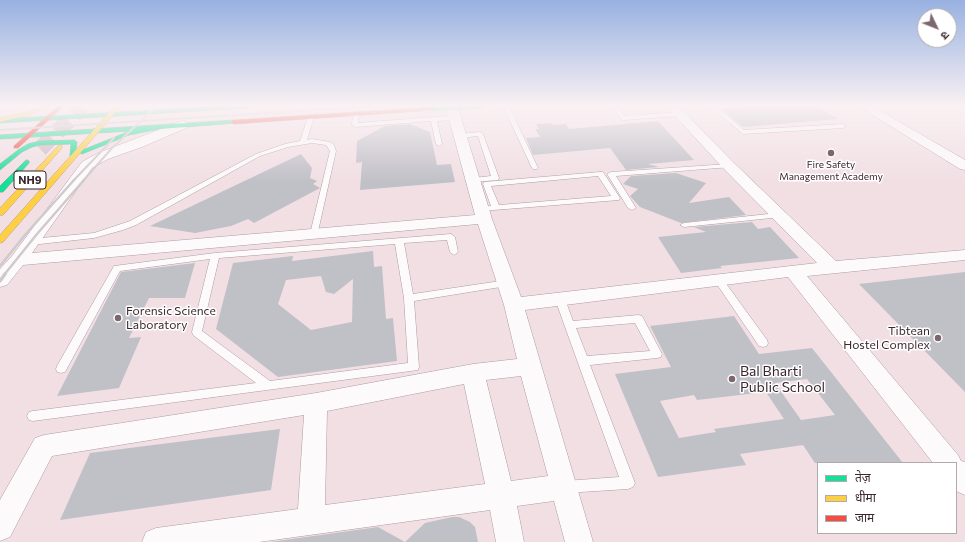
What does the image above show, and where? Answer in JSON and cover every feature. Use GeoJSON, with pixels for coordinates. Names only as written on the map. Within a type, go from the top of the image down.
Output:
{"type":"FeatureCollection","features":[{"type":"Feature","properties":{"kind":"main road"},"geometry":{"type":"LineString","coordinates":[[0,141],[5,154],[34,131]]}},
{"type":"Feature","properties":{"kind":"main road"},"geometry":{"type":"LineString","coordinates":[[0,137],[90,131]]}},
{"type":"Feature","properties":{"kind":"main road"},"geometry":{"type":"LineString","coordinates":[[0,240],[95,131]]}},
{"type":"Feature","properties":{"kind":"main road"},"geometry":{"type":"LineString","coordinates":[[73,156],[105,141],[136,131]]}},
{"type":"Feature","properties":{"kind":"main road"},"geometry":{"type":"LineString","coordinates":[[0,168],[20,150],[30,145],[40,143],[61,141],[74,142],[73,156]]}},
{"type":"Feature","properties":{"kind":"main road","name":"NH9"},"geometry":{"type":"LineString","coordinates":[[0,214],[60,147]]}},
{"type":"Feature","properties":{"kind":"main road","name":"NH9"},"geometry":{"type":"LineString","coordinates":[[0,190],[40,149]]}},
{"type":"Feature","properties":{"kind":"street"},"geometry":{"type":"LineString","coordinates":[[0,281],[18,260],[87,165],[103,156],[167,131]]}},
{"type":"Feature","properties":{"kind":"street"},"geometry":{"type":"LineString","coordinates":[[459,131],[473,180],[487,212],[579,542]]}},
{"type":"Feature","properties":{"kind":"street"},"geometry":{"type":"LineString","coordinates":[[696,131],[831,267]]}},
{"type":"Feature","properties":{"kind":"street"},"geometry":{"type":"LineString","coordinates":[[907,131],[965,166]]}},
{"type":"Feature","properties":{"kind":"street"},"geometry":{"type":"LineString","coordinates":[[18,260],[314,234],[487,212]]}},
{"type":"Feature","properties":{"kind":"street"},"geometry":{"type":"LineString","coordinates":[[514,305],[793,271],[965,255]]}},
{"type":"Feature","properties":{"kind":"street"},"geometry":{"type":"LineString","coordinates":[[793,271],[948,462]]}},
{"type":"Feature","properties":{"kind":"street"},"geometry":{"type":"LineString","coordinates":[[0,527],[44,446],[316,403],[473,373],[530,366]]}},
{"type":"Feature","properties":{"kind":"street"},"geometry":{"type":"LineString","coordinates":[[473,373],[501,495],[510,542]]}},
{"type":"Feature","properties":{"kind":"street"},"geometry":{"type":"LineString","coordinates":[[311,521],[316,403]]}},
{"type":"Feature","properties":{"kind":"street"},"geometry":{"type":"LineString","coordinates":[[957,472],[965,482]]}},
{"type":"Feature","properties":{"kind":"street"},"geometry":{"type":"LineString","coordinates":[[156,542],[563,487]]}},
{"type":"Feature","properties":{"kind":"lane"},"geometry":{"type":"LineString","coordinates":[[304,143],[307,131]]}},
{"type":"Feature","properties":{"kind":"lane"},"geometry":{"type":"LineString","coordinates":[[436,131],[439,144]]}},
{"type":"Feature","properties":{"kind":"lane"},"geometry":{"type":"LineString","coordinates":[[518,131],[535,168]]}},
{"type":"Feature","properties":{"kind":"lane"},"geometry":{"type":"LineString","coordinates":[[31,242],[94,234],[120,228],[133,223],[258,155],[287,145],[319,141],[331,145],[333,151],[314,234]]}},
{"type":"Feature","properties":{"kind":"lane"},"geometry":{"type":"LineString","coordinates":[[632,208],[611,174],[729,166]]}},
{"type":"Feature","properties":{"kind":"lane"},"geometry":{"type":"LineString","coordinates":[[600,174],[616,198],[578,202],[487,212],[487,184],[600,174]]}},
{"type":"Feature","properties":{"kind":"lane"},"geometry":{"type":"LineString","coordinates":[[684,225],[778,215]]}},
{"type":"Feature","properties":{"kind":"lane"},"geometry":{"type":"LineString","coordinates":[[61,369],[117,268],[215,256],[398,240],[451,238],[454,252]]}},
{"type":"Feature","properties":{"kind":"lane"},"geometry":{"type":"LineString","coordinates":[[33,416],[414,367],[409,298],[398,240]]}},
{"type":"Feature","properties":{"kind":"lane"},"geometry":{"type":"LineString","coordinates":[[215,256],[197,332],[268,386]]}},
{"type":"Feature","properties":{"kind":"lane"},"geometry":{"type":"LineString","coordinates":[[719,280],[763,343]]}},
{"type":"Feature","properties":{"kind":"lane"},"geometry":{"type":"LineString","coordinates":[[409,298],[506,283]]}},
{"type":"Feature","properties":{"kind":"lane"},"geometry":{"type":"LineString","coordinates":[[560,299],[628,483],[563,487]]}},
{"type":"Feature","properties":{"kind":"lane"},"geometry":{"type":"LineString","coordinates":[[570,325],[638,319],[657,354],[583,361]]}},
{"type":"Feature","properties":{"kind":"building"},"geometry":{"type":"Polygon","coordinates":[[[375,131],[430,132],[437,165],[451,164],[455,182],[360,190],[362,162],[356,163],[357,141],[375,131]]]}},
{"type":"Feature","properties":{"kind":"building"},"geometry":{"type":"Polygon","coordinates":[[[536,131],[668,131],[694,160],[648,164],[659,167],[626,170],[610,148],[533,155],[526,138],[540,137],[536,131]]]}},
{"type":"Feature","properties":{"kind":"building"},"geometry":{"type":"Polygon","coordinates":[[[301,154],[312,168],[310,178],[317,181],[313,184],[320,188],[254,223],[248,219],[231,226],[195,233],[150,226],[301,154]]]}},
{"type":"Feature","properties":{"kind":"building"},"geometry":{"type":"Polygon","coordinates":[[[676,173],[706,183],[689,203],[729,197],[746,215],[681,223],[640,207],[630,196],[638,189],[623,184],[631,176],[676,173]]]}},
{"type":"Feature","properties":{"kind":"building"},"geometry":{"type":"Polygon","coordinates":[[[752,222],[758,229],[770,227],[799,258],[720,266],[722,268],[681,273],[658,237],[706,232],[694,227],[752,222]]]}},
{"type":"Feature","properties":{"kind":"building"},"geometry":{"type":"Polygon","coordinates":[[[373,251],[374,267],[382,266],[386,319],[393,318],[397,361],[278,377],[216,329],[233,263],[293,256],[292,261],[373,251]],[[321,276],[286,280],[278,304],[311,330],[352,322],[353,279],[334,294],[326,292],[321,276]]]}},
{"type":"Feature","properties":{"kind":"building","name":"Forensic Science Laboratory"},"geometry":{"type":"Polygon","coordinates":[[[195,263],[185,298],[149,298],[129,338],[141,337],[119,388],[57,396],[121,272],[195,263]]]}},
{"type":"Feature","properties":{"kind":"building","name":"Tibtean Hostel Complex"},"geometry":{"type":"Polygon","coordinates":[[[965,272],[965,392],[859,284],[965,272]]]}},
{"type":"Feature","properties":{"kind":"building"},"geometry":{"type":"Polygon","coordinates":[[[734,316],[759,354],[812,348],[902,462],[815,463],[803,445],[740,454],[746,465],[658,477],[615,374],[671,367],[650,326],[734,316]],[[807,379],[775,383],[801,420],[835,415],[807,379]],[[766,392],[697,400],[694,395],[660,401],[679,438],[716,432],[714,429],[784,419],[766,392]]]}},
{"type":"Feature","properties":{"kind":"building"},"geometry":{"type":"Polygon","coordinates":[[[280,429],[271,490],[60,520],[90,453],[280,429]]]}},
{"type":"Feature","properties":{"kind":"building"},"geometry":{"type":"Polygon","coordinates":[[[452,517],[459,517],[470,522],[475,527],[478,542],[405,542],[425,523],[452,517]]]}},
{"type":"Feature","properties":{"kind":"building"},"geometry":{"type":"Polygon","coordinates":[[[378,527],[405,542],[270,542],[378,527]]]}},
{"type":"Feature","properties":{"kind":"tunnel"},"geometry":{"type":"LineString","coordinates":[[40,149],[58,131]]}},
{"type":"Feature","properties":{"kind":"railway"},"geometry":{"type":"LineString","coordinates":[[83,181],[112,148],[130,131]]}},
{"type":"Feature","properties":{"kind":"railway"},"geometry":{"type":"LineString","coordinates":[[73,181],[114,138]]}},
{"type":"Feature","properties":{"kind":"railway"},"geometry":{"type":"LineString","coordinates":[[0,266],[25,235],[74,180]]}},
{"type":"Feature","properties":{"kind":"railway"},"geometry":{"type":"LineString","coordinates":[[4,275],[84,180]]}},
{"type":"Feature","properties":{"kind":"railway"},"geometry":{"type":"LineString","coordinates":[[0,281],[5,274]]}},
{"type":"Feature","properties":{"kind":"traffic: fast"},"geometry":{"type":"LineString","coordinates":[[0,137],[89,131]]}},
{"type":"Feature","properties":{"kind":"traffic: fast"},"geometry":{"type":"LineString","coordinates":[[82,152],[127,133],[136,131]]}},
{"type":"Feature","properties":{"kind":"traffic: fast"},"geometry":{"type":"LineString","coordinates":[[0,168],[20,151],[30,145],[40,143],[74,142],[73,156]]}},
{"type":"Feature","properties":{"kind":"traffic: fast"},"geometry":{"type":"LineString","coordinates":[[0,190],[27,162]]}},
{"type":"Feature","properties":{"kind":"traffic: slow"},"geometry":{"type":"LineString","coordinates":[[0,240],[96,131]]}},
{"type":"Feature","properties":{"kind":"traffic: slow"},"geometry":{"type":"LineString","coordinates":[[0,213],[60,147]]}},
{"type":"Feature","properties":{"kind":"traffic: jam"},"geometry":{"type":"LineString","coordinates":[[16,147],[33,131]]}},
{"type":"Feature","properties":{"kind":"place","name":"Fire Safety Management Academy"},"geometry":{"type":"Point","coordinates":[831,153]}},
{"type":"Feature","properties":{"kind":"place","name":"Forensic Science Laboratory"},"geometry":{"type":"Point","coordinates":[118,318]}},
{"type":"Feature","properties":{"kind":"place","name":"Tibtean Hostel Complex"},"geometry":{"type":"Point","coordinates":[938,338]}},
{"type":"Feature","properties":{"kind":"place","name":"Bal Bharti Public School"},"geometry":{"type":"Point","coordinates":[732,379]}}]}
